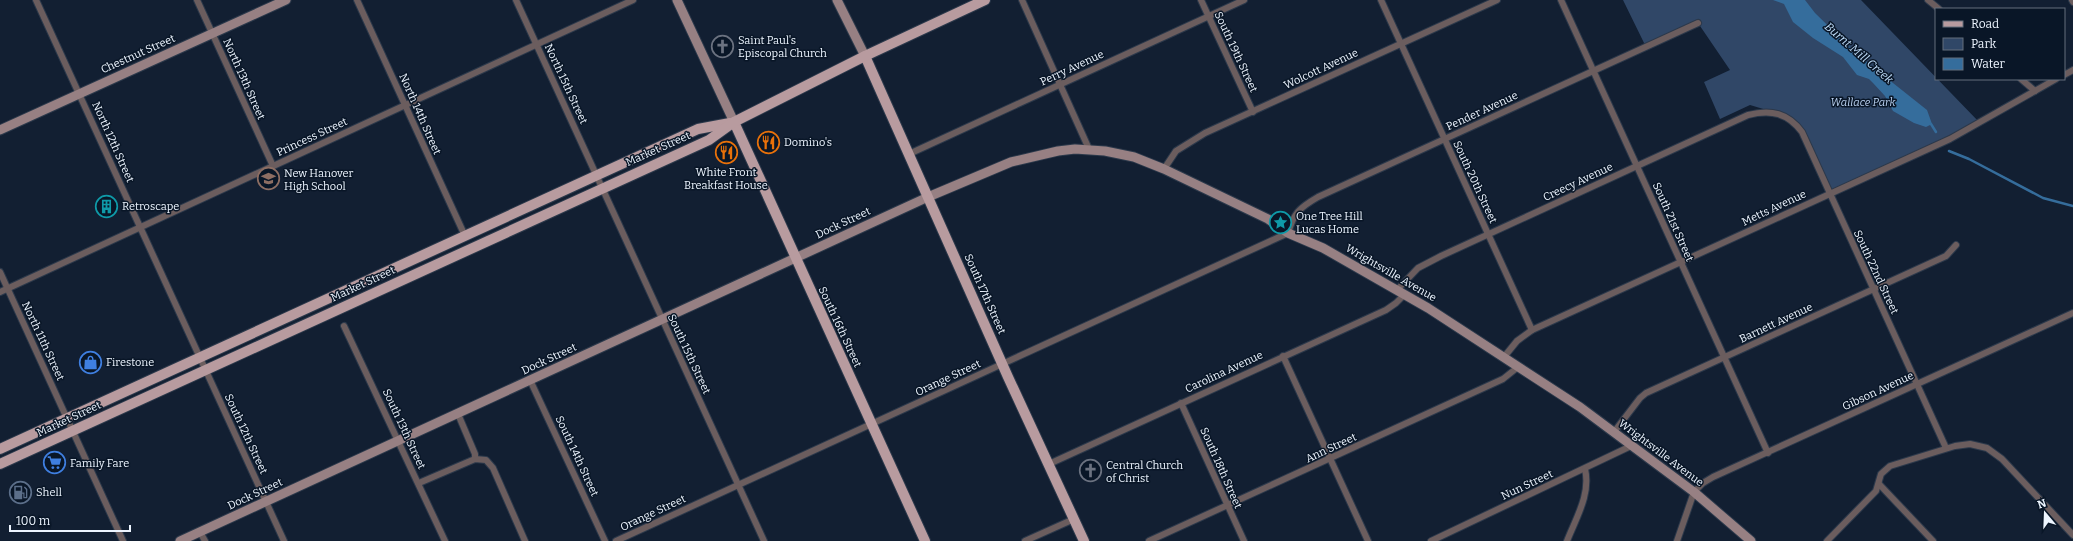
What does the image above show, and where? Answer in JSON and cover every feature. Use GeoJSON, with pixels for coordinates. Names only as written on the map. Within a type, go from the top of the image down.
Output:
{"type":"FeatureCollection","features":[{"type":"Feature","properties":{"kind":"main road","name":"Market Street"},"geometry":{"type":"LineString","coordinates":[[0,464],[602,187],[709,140],[734,122],[865,56],[985,0]]}},
{"type":"Feature","properties":{"kind":"main road","name":"South 17th Street"},"geometry":{"type":"LineString","coordinates":[[865,56],[1084,541]]}},
{"type":"Feature","properties":{"kind":"main road","name":"Market Street"},"geometry":{"type":"LineString","coordinates":[[0,449],[698,129],[734,122]]}},
{"type":"Feature","properties":{"kind":"main road","name":"South 16th Street"},"geometry":{"type":"LineString","coordinates":[[734,122],[925,541]]}},
{"type":"Feature","properties":{"kind":"street","name":"North 12th Street"},"geometry":{"type":"LineString","coordinates":[[36,0],[200,358]]}},
{"type":"Feature","properties":{"kind":"street","name":"North 13th Street"},"geometry":{"type":"LineString","coordinates":[[197,0],[273,166]]}},
{"type":"Feature","properties":{"kind":"street","name":"Chestnut Street"},"geometry":{"type":"LineString","coordinates":[[0,130],[286,0]]}},
{"type":"Feature","properties":{"kind":"street","name":"North 14th Street"},"geometry":{"type":"LineString","coordinates":[[357,0],[465,236]]}},
{"type":"Feature","properties":{"kind":"street","name":"North 15th Street"},"geometry":{"type":"LineString","coordinates":[[516,0],[598,176]]}},
{"type":"Feature","properties":{"kind":"street","name":"Princess Street"},"geometry":{"type":"LineString","coordinates":[[0,292],[633,0]]}},
{"type":"Feature","properties":{"kind":"street"},"geometry":{"type":"LineString","coordinates":[[678,0],[734,122]]}},
{"type":"Feature","properties":{"kind":"street"},"geometry":{"type":"LineString","coordinates":[[837,0],[865,56]]}},
{"type":"Feature","properties":{"kind":"street"},"geometry":{"type":"LineString","coordinates":[[1022,0],[1089,149]]}},
{"type":"Feature","properties":{"kind":"street","name":"South 19th Street"},"geometry":{"type":"LineString","coordinates":[[1201,0],[1252,112]]}},
{"type":"Feature","properties":{"kind":"street","name":"Perry Avenue"},"geometry":{"type":"LineString","coordinates":[[909,154],[1244,0]]}},
{"type":"Feature","properties":{"kind":"street","name":"South 20th Street"},"geometry":{"type":"LineString","coordinates":[[1381,0],[1532,330]]}},
{"type":"Feature","properties":{"kind":"street","name":"Wolcott Avenue"},"geometry":{"type":"LineString","coordinates":[[1164,169],[1171,157],[1187,143],[1497,0]]}},
{"type":"Feature","properties":{"kind":"street","name":"South 21st Street"},"geometry":{"type":"LineString","coordinates":[[1561,0],[1768,453]]}},
{"type":"Feature","properties":{"kind":"street"},"geometry":{"type":"LineString","coordinates":[[1928,0],[1938,8]]}},
{"type":"Feature","properties":{"kind":"street","name":"Pender Avenue"},"geometry":{"type":"LineString","coordinates":[[1288,233],[1293,216],[1305,204],[1698,23]]}},
{"type":"Feature","properties":{"kind":"street"},"geometry":{"type":"LineString","coordinates":[[2022,80],[2035,91]]}},
{"type":"Feature","properties":{"kind":"street","name":"Metts Avenue"},"geometry":{"type":"LineString","coordinates":[[1504,357],[1517,341],[1532,330],[1950,139],[2054,80]]}},
{"type":"Feature","properties":{"kind":"street","name":"Creecy Avenue"},"geometry":{"type":"LineString","coordinates":[[1401,292],[1408,277],[1424,264],[1748,115],[1768,111],[1778,113]]}},
{"type":"Feature","properties":{"kind":"street","name":"South 22nd Street"},"geometry":{"type":"LineString","coordinates":[[1778,113],[1791,120],[1802,132],[1946,448]]}},
{"type":"Feature","properties":{"kind":"street","name":"Wrightsville Avenue"},"geometry":{"type":"LineString","coordinates":[[928,197],[1011,162],[1046,152],[1089,149],[1134,157],[1164,169],[1268,219],[1288,233],[1323,248],[1428,308],[1504,357],[1614,432],[1694,492],[1751,541]]}},
{"type":"Feature","properties":{"kind":"street","name":"South 15th Street"},"geometry":{"type":"LineString","coordinates":[[598,176],[662,320],[764,541]]}},
{"type":"Feature","properties":{"kind":"street","name":"Dock Street"},"geometry":{"type":"LineString","coordinates":[[180,541],[928,197]]}},
{"type":"Feature","properties":{"kind":"street","name":"Orange Street"},"geometry":{"type":"LineString","coordinates":[[616,541],[1288,233]]}},
{"type":"Feature","properties":{"kind":"street","name":"Barnett Avenue"},"geometry":{"type":"LineString","coordinates":[[1614,432],[1643,396],[1946,256],[1956,245]]}},
{"type":"Feature","properties":{"kind":"street","name":"North 11th Street"},"geometry":{"type":"LineString","coordinates":[[0,272],[123,541]]}},
{"type":"Feature","properties":{"kind":"street","name":"Carolina Avenue"},"geometry":{"type":"LineString","coordinates":[[1049,464],[1386,310],[1396,304],[1401,292]]}},
{"type":"Feature","properties":{"kind":"street","name":"Gibson Avenue"},"geometry":{"type":"LineString","coordinates":[[1694,492],[1703,483],[1713,477],[2073,313]]}},
{"type":"Feature","properties":{"kind":"street","name":"South 13th Street"},"geometry":{"type":"LineString","coordinates":[[344,326],[445,541]]}},
{"type":"Feature","properties":{"kind":"street"},"geometry":{"type":"LineString","coordinates":[[1283,356],[1368,541]]}},
{"type":"Feature","properties":{"kind":"street","name":"South 12th Street"},"geometry":{"type":"LineString","coordinates":[[200,358],[284,541]]}},
{"type":"Feature","properties":{"kind":"street","name":"Ann Street"},"geometry":{"type":"LineString","coordinates":[[1149,541],[1504,379],[1518,367]]}},
{"type":"Feature","properties":{"kind":"street","name":"South 14th Street"},"geometry":{"type":"LineString","coordinates":[[530,380],[605,541]]}},
{"type":"Feature","properties":{"kind":"street","name":"South 18th Street"},"geometry":{"type":"LineString","coordinates":[[1181,403],[1244,541]]}},
{"type":"Feature","properties":{"kind":"street"},"geometry":{"type":"LineString","coordinates":[[458,414],[475,454],[475,459]]}},
{"type":"Feature","properties":{"kind":"street"},"geometry":{"type":"LineString","coordinates":[[1827,541],[1876,491],[1881,474],[1890,466],[1946,448],[1970,444],[1982,446],[1993,451],[2073,535]]}},
{"type":"Feature","properties":{"kind":"street","name":"Nun Street"},"geometry":{"type":"LineString","coordinates":[[1431,541],[1632,446]]}},
{"type":"Feature","properties":{"kind":"street"},"geometry":{"type":"LineString","coordinates":[[419,484],[475,459],[486,460],[493,468],[525,541]]}},
{"type":"Feature","properties":{"kind":"street"},"geometry":{"type":"LineString","coordinates":[[1567,541],[1586,492],[1588,481],[1585,469]]}},
{"type":"Feature","properties":{"kind":"street"},"geometry":{"type":"LineString","coordinates":[[1879,484],[1933,541]]}},
{"type":"Feature","properties":{"kind":"street"},"geometry":{"type":"LineString","coordinates":[[1677,541],[1694,492]]}},
{"type":"Feature","properties":{"kind":"street"},"geometry":{"type":"LineString","coordinates":[[1025,541],[1074,519]]}},
{"type":"Feature","properties":{"kind":"street"},"geometry":{"type":"LineString","coordinates":[[200,532],[204,541]]}},
{"type":"Feature","properties":{"kind":"green space","name":"Wallace Park"},"geometry":{"type":"Polygon","coordinates":[[[1623,0],[1861,0],[1935,77],[1935,80],[1938,80],[1979,122],[1830,194],[1802,132],[1783,115],[1750,105],[1720,119],[1704,82],[1730,70],[1698,23],[1646,47],[1623,0]]]}},
{"type":"Feature","properties":{"kind":"water"},"geometry":{"type":"Polygon","coordinates":[[[1773,0],[1805,0],[1815,13],[1859,56],[1927,110],[1932,124],[1926,127],[1914,123],[1893,111],[1885,96],[1869,79],[1857,75],[1843,57],[1813,38],[1793,22],[1784,4],[1773,0]]]}},
{"type":"Feature","properties":{"kind":"waterway","name":"Burnt Mill Creek"},"geometry":{"type":"LineString","coordinates":[[1931,124],[1936,132]]}},
{"type":"Feature","properties":{"kind":"waterway","name":"Burnt Mill Creek"},"geometry":{"type":"LineString","coordinates":[[1949,151],[1969,159],[2043,198],[2073,206]]}},
{"type":"Feature","properties":{"kind":"place","name":"Saint Paul's Episcopal Church"},"geometry":{"type":"Point","coordinates":[722,46]}},
{"type":"Feature","properties":{"kind":"place","name":"Domino's"},"geometry":{"type":"Point","coordinates":[769,142]}},
{"type":"Feature","properties":{"kind":"place","name":"White Front Breakfast House"},"geometry":{"type":"Point","coordinates":[726,152]}},
{"type":"Feature","properties":{"kind":"place","name":"New Hanover High School"},"geometry":{"type":"Point","coordinates":[269,179]}},
{"type":"Feature","properties":{"kind":"place","name":"Retroscape"},"geometry":{"type":"Point","coordinates":[107,206]}},
{"type":"Feature","properties":{"kind":"place","name":"One Tree Hill Lucas Home"},"geometry":{"type":"Point","coordinates":[1280,222]}},
{"type":"Feature","properties":{"kind":"place","name":"Firestone"},"geometry":{"type":"Point","coordinates":[90,362]}},
{"type":"Feature","properties":{"kind":"place","name":"Family Fare"},"geometry":{"type":"Point","coordinates":[55,463]}},
{"type":"Feature","properties":{"kind":"place","name":"Central Church of Christ"},"geometry":{"type":"Point","coordinates":[1090,471]}},
{"type":"Feature","properties":{"kind":"place","name":"Shell"},"geometry":{"type":"Point","coordinates":[20,492]}}]}
